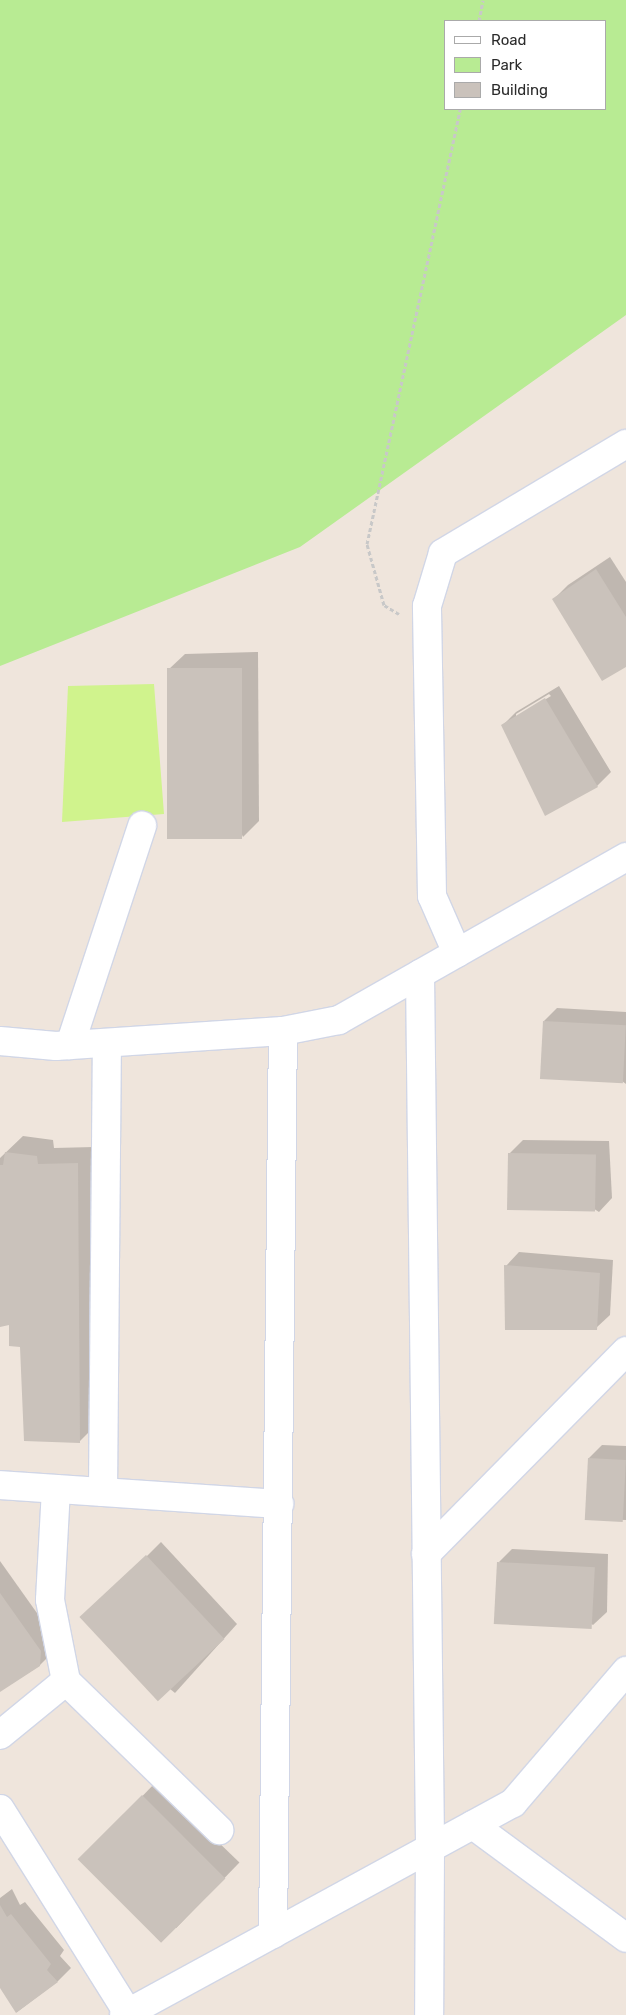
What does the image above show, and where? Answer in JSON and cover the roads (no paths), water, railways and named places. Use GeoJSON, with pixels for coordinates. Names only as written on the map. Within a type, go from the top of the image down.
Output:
{"type":"FeatureCollection","features":[{"type":"Feature","properties":{"kind":"street"},"geometry":{"type":"LineString","coordinates":[[457,953],[432,896],[427,606],[443,553],[626,444]]}},
{"type":"Feature","properties":{"kind":"street"},"geometry":{"type":"LineString","coordinates":[[70,1045],[142,826]]}},
{"type":"Feature","properties":{"kind":"street"},"geometry":{"type":"LineString","coordinates":[[0,1041],[56,1046],[107,1043],[284,1031],[339,1020],[626,857]]}},
{"type":"Feature","properties":{"kind":"street"},"geometry":{"type":"LineString","coordinates":[[420,974],[430,1848],[428,2015]]}},
{"type":"Feature","properties":{"kind":"street"},"geometry":{"type":"LineString","coordinates":[[273,1934],[284,1031]]}},
{"type":"Feature","properties":{"kind":"street"},"geometry":{"type":"LineString","coordinates":[[103,1492],[107,1043]]}},
{"type":"Feature","properties":{"kind":"street"},"geometry":{"type":"LineString","coordinates":[[426,1554],[626,1351]]}},
{"type":"Feature","properties":{"kind":"street"},"geometry":{"type":"LineString","coordinates":[[0,1486],[278,1504]]}},
{"type":"Feature","properties":{"kind":"street"},"geometry":{"type":"LineString","coordinates":[[56,1489],[50,1600],[66,1681],[219,1830]]}},
{"type":"Feature","properties":{"kind":"street"},"geometry":{"type":"LineString","coordinates":[[0,1809],[126,2014],[513,1803],[626,1671]]}},
{"type":"Feature","properties":{"kind":"street"},"geometry":{"type":"LineString","coordinates":[[0,1735],[66,1681]]}},
{"type":"Feature","properties":{"kind":"street"},"geometry":{"type":"LineString","coordinates":[[473,1825],[626,1938]]}}]}
